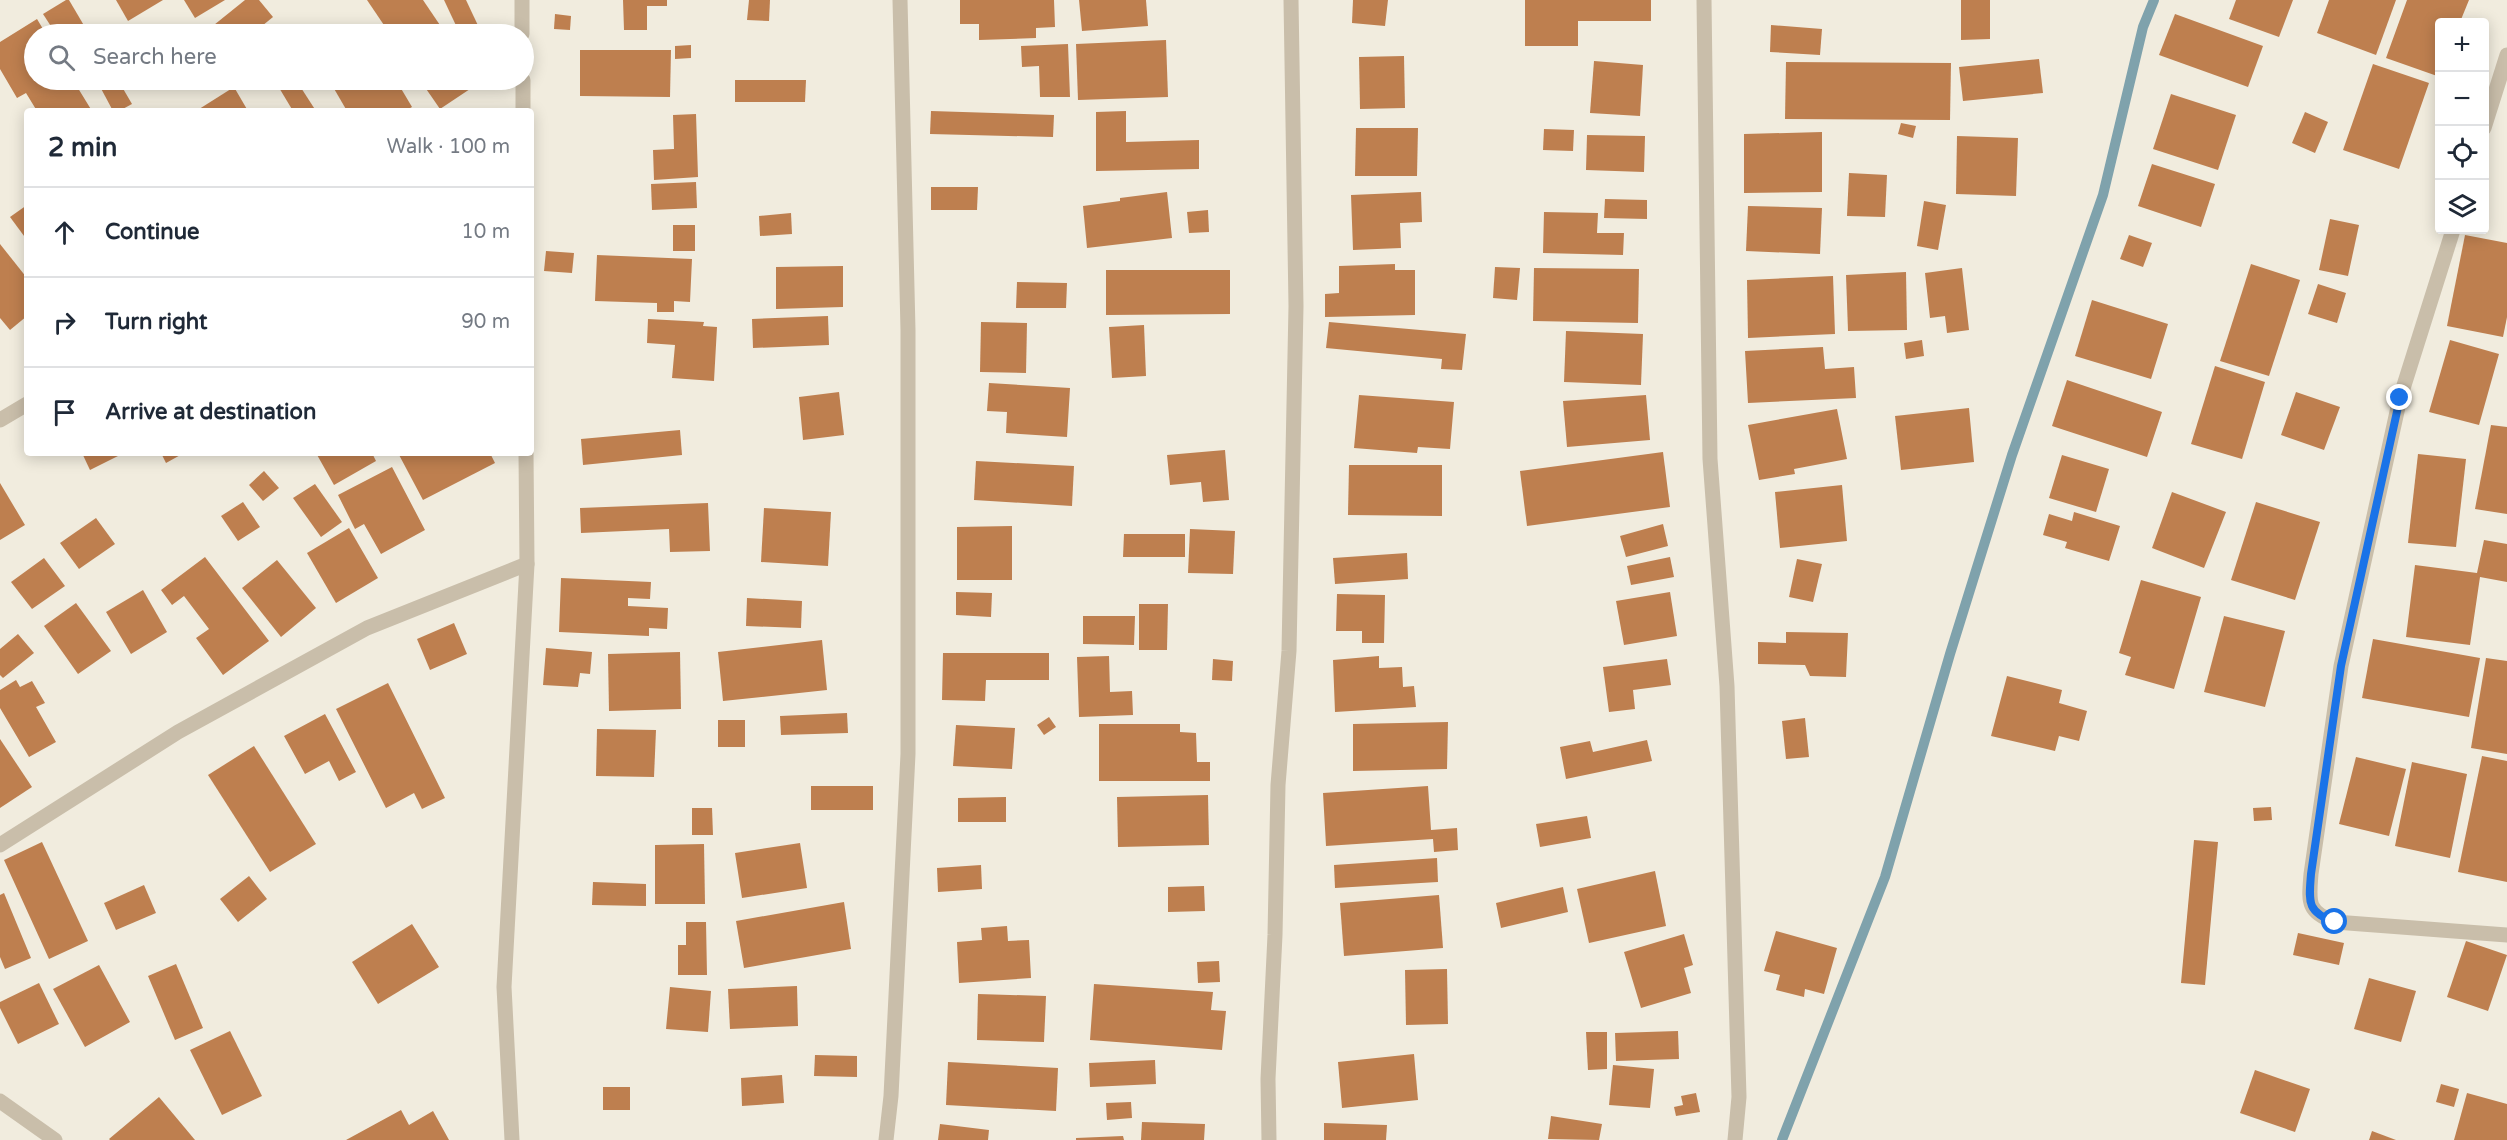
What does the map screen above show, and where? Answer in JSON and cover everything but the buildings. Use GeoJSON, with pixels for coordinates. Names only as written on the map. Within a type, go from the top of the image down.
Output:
{"type":"FeatureCollection","features":[{"type":"Feature","properties":{"kind":"street"},"geometry":{"type":"LineString","coordinates":[[522,0],[522,24]]}},
{"type":"Feature","properties":{"kind":"street"},"geometry":{"type":"LineString","coordinates":[[886,1140],[891,1096],[908,754],[908,330],[900,0]]}},
{"type":"Feature","properties":{"kind":"street"},"geometry":{"type":"LineString","coordinates":[[1269,1140],[1268,1079],[1275,935],[1278,785],[1288,651],[1296,306],[1291,0]]}},
{"type":"Feature","properties":{"kind":"street"},"geometry":{"type":"LineString","coordinates":[[1704,0],[1710,459],[1727,686],[1739,1097],[1735,1140]]}},
{"type":"Feature","properties":{"kind":"street"},"geometry":{"type":"LineString","coordinates":[[2485,126],[2507,55]]}},
{"type":"Feature","properties":{"kind":"street"},"geometry":{"type":"LineString","coordinates":[[523,90],[523,108]]}},
{"type":"Feature","properties":{"kind":"street"},"geometry":{"type":"LineString","coordinates":[[2452,234],[2400,398],[2341,666],[2309,901],[2319,916],[2335,922],[2507,935]]}},
{"type":"Feature","properties":{"kind":"street"},"geometry":{"type":"LineString","coordinates":[[0,420],[24,406]]}},
{"type":"Feature","properties":{"kind":"street"},"geometry":{"type":"LineString","coordinates":[[512,1140],[504,987],[527,564],[526,456]]}},
{"type":"Feature","properties":{"kind":"street"},"geometry":{"type":"LineString","coordinates":[[0,845],[178,732],[367,628],[527,564]]}},
{"type":"Feature","properties":{"kind":"street"},"geometry":{"type":"LineString","coordinates":[[0,1101],[55,1140]]}},
{"type":"Feature","properties":{"kind":"waterway"},"geometry":{"type":"LineString","coordinates":[[1782,1140],[1885,877],[1950,654],[2012,455],[2103,195],[2143,27],[2154,0]]}},
{"type":"Feature","properties":{"kind":"route"},"geometry":{"type":"LineString","coordinates":[[2335,922],[2319,916],[2309,901],[2311,874],[2341,666],[2400,398]]}}]}
